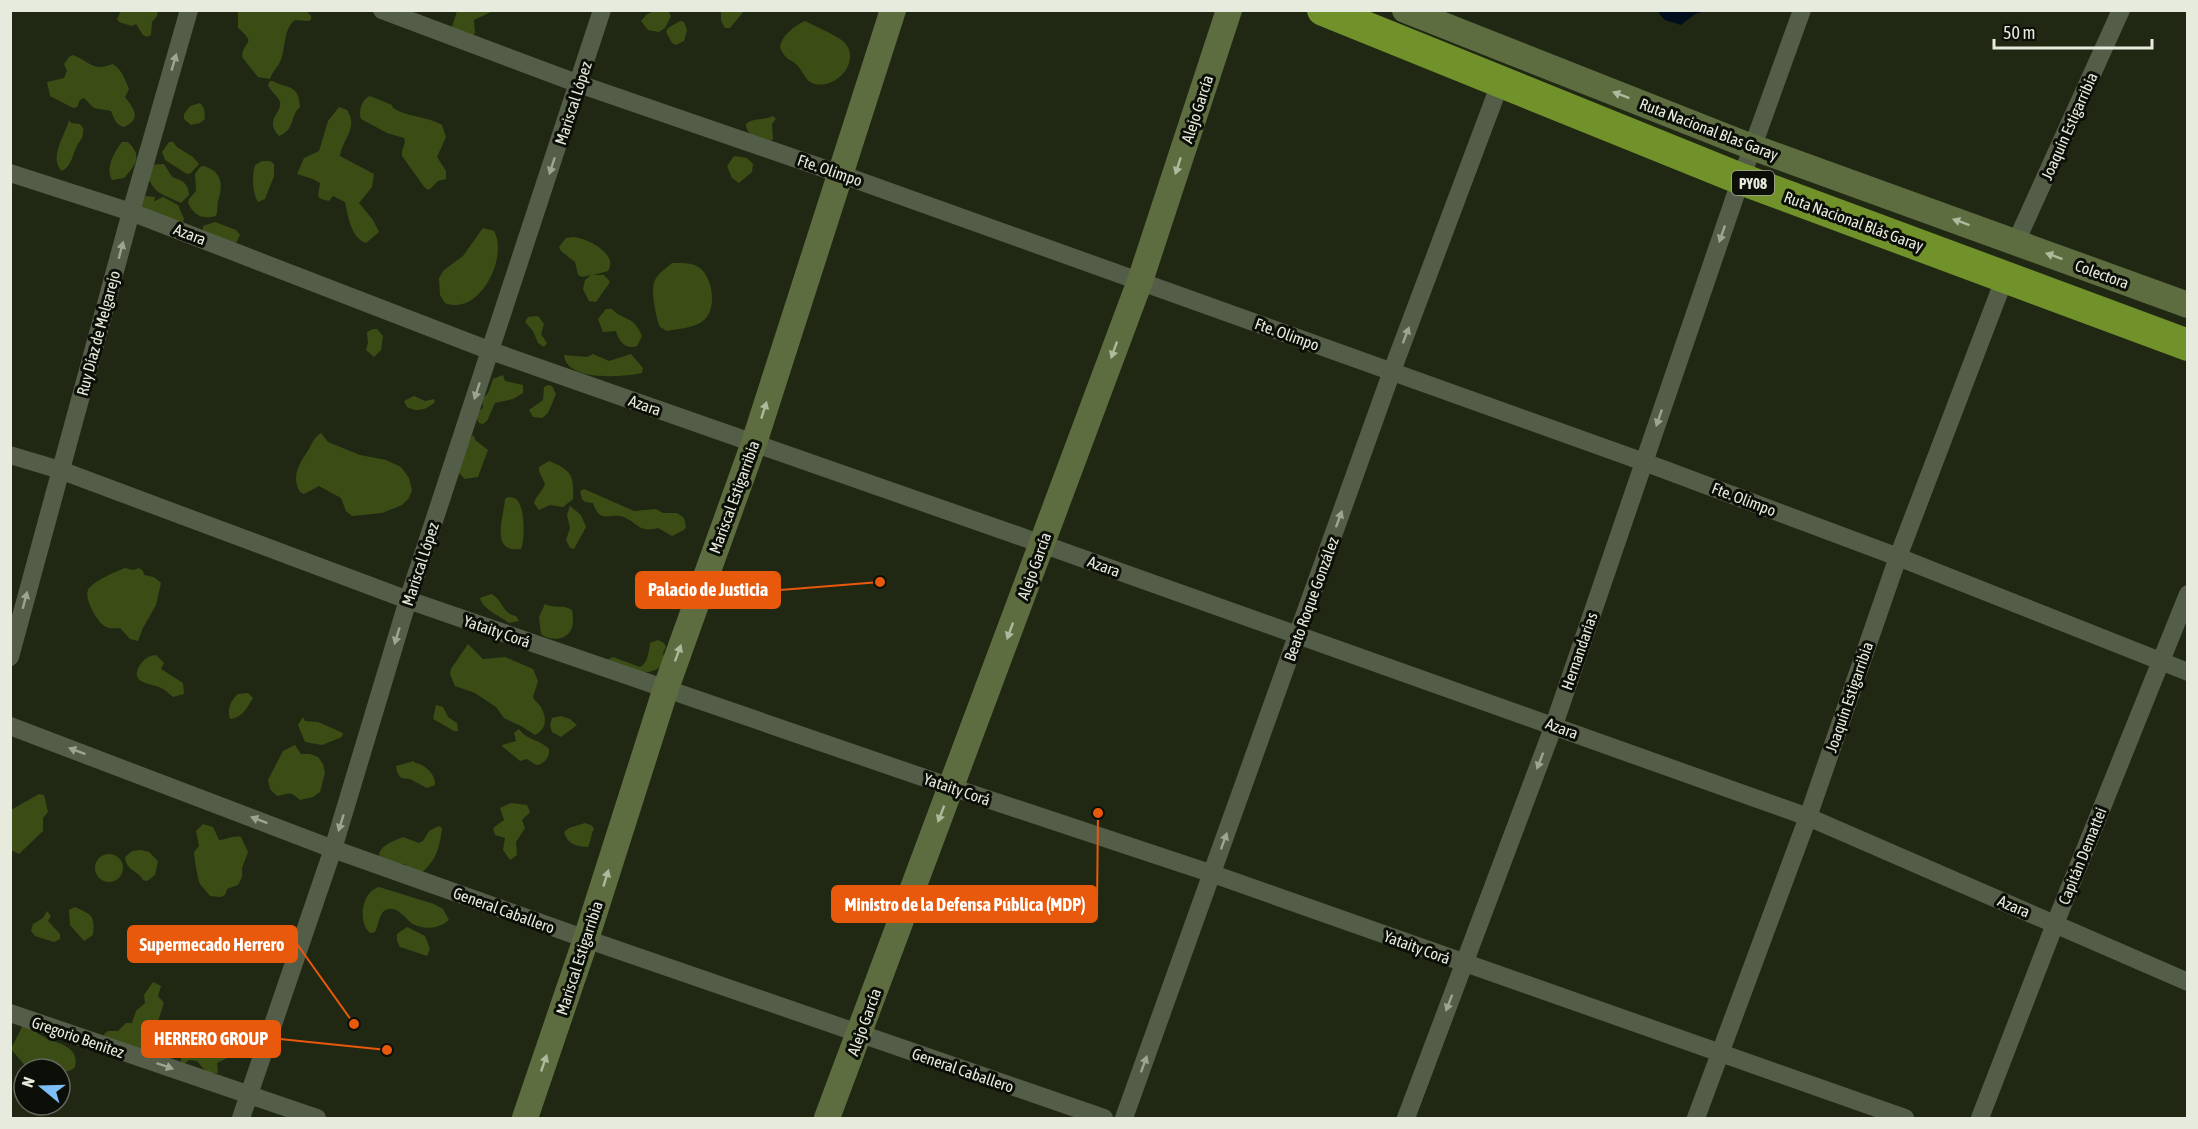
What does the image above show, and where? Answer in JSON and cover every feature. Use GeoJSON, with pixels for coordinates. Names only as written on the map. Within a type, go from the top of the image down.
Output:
{"type":"FeatureCollection","features":[{"type":"Feature","properties":{"kind":"highway","name":"Ruta Nacional Blás Garay"},"geometry":{"type":"LineString","coordinates":[[1323,10],[1741,178],[2187,345]]}},
{"type":"Feature","properties":{"kind":"main road","name":"Mariscal Estigarribia"},"geometry":{"type":"LineString","coordinates":[[525,1119],[586,939],[666,688],[754,443],[893,10]]}},
{"type":"Feature","properties":{"kind":"main road","name":"Alejo García"},"geometry":{"type":"LineString","coordinates":[[827,1119],[1140,281],[1229,10]]}},
{"type":"Feature","properties":{"kind":"main road","name":"Ruta Nacional Blas Garay"},"geometry":{"type":"LineString","coordinates":[[1405,10],[1752,147],[2016,242]]}},
{"type":"Feature","properties":{"kind":"main road","name":"Colectora"},"geometry":{"type":"LineString","coordinates":[[2016,242],[2187,305]]}},
{"type":"Feature","properties":{"kind":"street","name":"Ruy Díaz de Melgarejo"},"geometry":{"type":"LineString","coordinates":[[10,657],[131,212],[189,10]]}},
{"type":"Feature","properties":{"kind":"street","name":"Fte. Olimpo"},"geometry":{"type":"LineString","coordinates":[[382,10],[579,84],[840,174],[1644,462],[1898,557],[2187,672]]}},
{"type":"Feature","properties":{"kind":"street","name":"Mariscal López"},"geometry":{"type":"LineString","coordinates":[[241,1119],[333,849],[408,600],[602,10]]}},
{"type":"Feature","properties":{"kind":"street","name":"Hernandarias"},"geometry":{"type":"LineString","coordinates":[[1406,1119],[1554,725],[1741,178],[1802,10]]}},
{"type":"Feature","properties":{"kind":"street","name":"Joaquín Estigarribia"},"geometry":{"type":"LineString","coordinates":[[2016,242],[2121,10]]}},
{"type":"Feature","properties":{"kind":"street","name":"Beato Roque González"},"geometry":{"type":"LineString","coordinates":[[1124,1119],[1392,371],[1502,81]]}},
{"type":"Feature","properties":{"kind":"street","name":"Azara"},"geometry":{"type":"LineString","coordinates":[[10,173],[131,212],[491,351],[1554,725],[1808,817],[2187,982]]}},
{"type":"Feature","properties":{"kind":"street","name":"Joaquín Estigarribia"},"geometry":{"type":"LineString","coordinates":[[1696,1119],[1808,817],[1898,557],[2005,277]]}},
{"type":"Feature","properties":{"kind":"street","name":"Yataity Corá"},"geometry":{"type":"LineString","coordinates":[[10,455],[60,470],[408,600],[951,787],[1213,874],[1905,1119]]}},
{"type":"Feature","properties":{"kind":"street","name":"Capitán Demattei"},"geometry":{"type":"LineString","coordinates":[[1980,1119],[2187,594]]}},
{"type":"Feature","properties":{"kind":"street","name":"General Caballero"},"geometry":{"type":"LineString","coordinates":[[10,726],[333,849],[1104,1119]]}},
{"type":"Feature","properties":{"kind":"street","name":"Gregorio Benitez"},"geometry":{"type":"LineString","coordinates":[[10,1013],[317,1119]]}},
{"type":"Feature","properties":{"kind":"green space"},"geometry":{"type":"Polygon","coordinates":[[[656,10],[668,11],[671,16],[665,28],[659,32],[648,30],[641,21],[646,15],[656,10]]]}},
{"type":"Feature","properties":{"kind":"green space"},"geometry":{"type":"Polygon","coordinates":[[[721,10],[744,11],[730,28],[725,28],[721,21],[721,10]]]}},
{"type":"Feature","properties":{"kind":"green space"},"geometry":{"type":"Polygon","coordinates":[[[121,11],[158,11],[152,22],[151,35],[147,37],[143,35],[136,24],[132,26],[119,22],[117,19],[121,11]]]}},
{"type":"Feature","properties":{"kind":"green space"},"geometry":{"type":"Polygon","coordinates":[[[238,11],[306,11],[311,16],[311,20],[295,20],[291,24],[280,62],[270,79],[258,77],[242,57],[248,40],[238,28],[238,11]]]}},
{"type":"Feature","properties":{"kind":"green space"},"geometry":{"type":"Polygon","coordinates":[[[457,11],[493,11],[474,20],[475,33],[472,36],[452,27],[457,11]]]}},
{"type":"Feature","properties":{"kind":"green space"},"geometry":{"type":"Polygon","coordinates":[[[680,21],[684,22],[687,30],[684,41],[676,45],[672,43],[666,32],[668,28],[680,21]]]}},
{"type":"Feature","properties":{"kind":"green space"},"geometry":{"type":"Polygon","coordinates":[[[805,21],[842,40],[849,50],[848,66],[838,78],[831,82],[812,83],[780,48],[789,32],[805,21]]]}},
{"type":"Feature","properties":{"kind":"green space"},"geometry":{"type":"Polygon","coordinates":[[[73,55],[96,67],[113,64],[119,69],[129,89],[125,97],[135,113],[130,124],[124,127],[119,125],[111,111],[94,108],[84,98],[80,100],[77,107],[73,108],[50,96],[47,82],[64,78],[67,71],[64,64],[73,55]]]}},
{"type":"Feature","properties":{"kind":"green space"},"geometry":{"type":"Polygon","coordinates":[[[270,81],[297,93],[300,107],[288,130],[279,136],[273,121],[280,102],[268,85],[270,81]]]}},
{"type":"Feature","properties":{"kind":"green space"},"geometry":{"type":"Polygon","coordinates":[[[370,96],[392,105],[398,111],[442,125],[446,137],[437,157],[446,171],[446,179],[438,181],[429,190],[425,188],[402,156],[404,138],[387,133],[361,119],[361,106],[370,96]]]}},
{"type":"Feature","properties":{"kind":"green space"},"geometry":{"type":"Polygon","coordinates":[[[200,103],[204,108],[205,119],[191,125],[184,119],[184,114],[190,106],[200,103]]]}},
{"type":"Feature","properties":{"kind":"green space"},"geometry":{"type":"Polygon","coordinates":[[[339,107],[347,110],[351,122],[351,128],[340,156],[374,174],[372,187],[359,203],[373,220],[379,232],[366,243],[354,232],[345,202],[333,196],[329,201],[321,199],[318,196],[320,183],[297,174],[304,158],[319,151],[328,121],[339,107]]]}},
{"type":"Feature","properties":{"kind":"green space"},"geometry":{"type":"Polygon","coordinates":[[[773,116],[776,119],[772,124],[773,139],[766,144],[753,136],[746,128],[749,122],[773,116]]]}},
{"type":"Feature","properties":{"kind":"green space"},"geometry":{"type":"Polygon","coordinates":[[[69,120],[71,123],[80,124],[83,135],[70,163],[62,171],[58,166],[57,153],[69,120]]]}},
{"type":"Feature","properties":{"kind":"green space"},"geometry":{"type":"Polygon","coordinates":[[[122,142],[128,142],[133,147],[136,160],[124,178],[112,180],[110,166],[122,142]]]}},
{"type":"Feature","properties":{"kind":"green space"},"geometry":{"type":"Polygon","coordinates":[[[169,142],[173,142],[199,164],[191,173],[187,174],[165,160],[162,152],[169,142]]]}},
{"type":"Feature","properties":{"kind":"green space"},"geometry":{"type":"Polygon","coordinates":[[[734,156],[747,158],[753,164],[752,172],[739,183],[732,178],[727,166],[734,156]]]}},
{"type":"Feature","properties":{"kind":"green space"},"geometry":{"type":"Polygon","coordinates":[[[262,161],[270,161],[274,164],[274,176],[265,199],[258,202],[253,174],[255,165],[262,161]]]}},
{"type":"Feature","properties":{"kind":"green space"},"geometry":{"type":"Polygon","coordinates":[[[164,164],[172,177],[182,181],[188,188],[189,195],[181,203],[158,192],[147,178],[150,165],[164,164]]]}},
{"type":"Feature","properties":{"kind":"green space"},"geometry":{"type":"Polygon","coordinates":[[[204,166],[215,172],[221,185],[217,214],[211,217],[199,216],[188,203],[196,191],[195,174],[200,167],[204,166]]]}},
{"type":"Feature","properties":{"kind":"green space"},"geometry":{"type":"Polygon","coordinates":[[[145,196],[155,197],[154,201],[163,197],[178,205],[184,219],[181,230],[141,206],[145,196]]]}},
{"type":"Feature","properties":{"kind":"green space"},"geometry":{"type":"Polygon","coordinates":[[[215,222],[236,230],[240,235],[236,243],[203,231],[203,226],[215,222]]]}},
{"type":"Feature","properties":{"kind":"green space"},"geometry":{"type":"Polygon","coordinates":[[[483,228],[494,231],[498,242],[494,269],[488,282],[469,301],[457,305],[445,303],[440,295],[439,278],[444,270],[463,256],[483,228]]]}},
{"type":"Feature","properties":{"kind":"green space"},"geometry":{"type":"Polygon","coordinates":[[[566,238],[586,240],[600,248],[609,259],[608,271],[593,275],[604,275],[610,282],[596,302],[589,301],[583,289],[585,280],[591,275],[582,277],[578,275],[575,262],[559,247],[566,238]]]}},
{"type":"Feature","properties":{"kind":"green space"},"geometry":{"type":"Polygon","coordinates":[[[672,263],[697,266],[705,273],[711,288],[712,305],[706,319],[700,323],[667,331],[658,323],[653,290],[657,277],[672,263]]]}},
{"type":"Feature","properties":{"kind":"green space"},"geometry":{"type":"Polygon","coordinates":[[[606,309],[612,309],[635,324],[642,336],[637,346],[629,347],[623,344],[616,331],[603,332],[598,319],[606,309]]]}},
{"type":"Feature","properties":{"kind":"green space"},"geometry":{"type":"Polygon","coordinates":[[[536,316],[544,324],[541,334],[547,343],[544,347],[538,343],[533,331],[525,322],[528,317],[536,316]]]}},
{"type":"Feature","properties":{"kind":"green space"},"geometry":{"type":"Polygon","coordinates":[[[377,329],[383,336],[381,350],[374,357],[366,350],[367,332],[377,329]]]}},
{"type":"Feature","properties":{"kind":"green space"},"geometry":{"type":"Polygon","coordinates":[[[593,354],[609,361],[631,354],[643,368],[642,373],[622,376],[585,374],[574,370],[567,364],[564,355],[587,357],[593,354]]]}},
{"type":"Feature","properties":{"kind":"green space"},"geometry":{"type":"Polygon","coordinates":[[[503,375],[505,381],[523,385],[523,393],[513,399],[495,403],[487,421],[483,424],[479,423],[477,419],[479,411],[483,408],[482,399],[488,393],[493,379],[503,375]]]}},
{"type":"Feature","properties":{"kind":"green space"},"geometry":{"type":"Polygon","coordinates":[[[552,386],[556,394],[548,413],[542,418],[533,417],[529,410],[543,400],[544,387],[552,386]]]}},
{"type":"Feature","properties":{"kind":"green space"},"geometry":{"type":"Polygon","coordinates":[[[414,396],[425,401],[434,399],[435,402],[429,407],[411,409],[404,401],[414,396]]]}},
{"type":"Feature","properties":{"kind":"green space"},"geometry":{"type":"Polygon","coordinates":[[[321,433],[328,442],[360,455],[386,460],[401,467],[409,478],[412,490],[409,498],[402,505],[382,513],[352,516],[346,511],[341,498],[319,486],[304,494],[300,492],[296,482],[299,466],[314,439],[321,433]]]}},
{"type":"Feature","properties":{"kind":"green space"},"geometry":{"type":"Polygon","coordinates":[[[474,435],[475,440],[488,450],[478,477],[465,479],[459,473],[466,440],[474,435]]]}},
{"type":"Feature","properties":{"kind":"green space"},"geometry":{"type":"Polygon","coordinates":[[[549,461],[563,468],[570,475],[573,499],[563,507],[550,505],[539,510],[534,503],[545,484],[539,467],[549,461]]]}},
{"type":"Feature","properties":{"kind":"green space"},"geometry":{"type":"Polygon","coordinates":[[[584,489],[634,511],[656,509],[663,513],[677,513],[684,518],[686,527],[672,536],[658,528],[643,529],[624,517],[602,516],[593,503],[582,499],[580,491],[584,489]]]}},
{"type":"Feature","properties":{"kind":"green space"},"geometry":{"type":"Polygon","coordinates":[[[508,497],[516,499],[522,510],[524,531],[521,549],[511,549],[502,540],[501,524],[505,499],[508,497]]]}},
{"type":"Feature","properties":{"kind":"green space"},"geometry":{"type":"Polygon","coordinates":[[[570,506],[581,515],[586,527],[574,549],[570,548],[566,540],[570,528],[567,515],[570,506]]]}},
{"type":"Feature","properties":{"kind":"green space"},"geometry":{"type":"Polygon","coordinates":[[[125,568],[133,570],[139,568],[144,575],[154,577],[161,583],[156,605],[138,641],[130,639],[120,628],[109,628],[102,625],[95,616],[87,594],[94,583],[125,568]]]}},
{"type":"Feature","properties":{"kind":"green space"},"geometry":{"type":"Polygon","coordinates":[[[491,594],[519,621],[509,623],[484,606],[480,598],[491,594]]]}},
{"type":"Feature","properties":{"kind":"green space"},"geometry":{"type":"Polygon","coordinates":[[[545,604],[572,610],[572,628],[568,634],[552,639],[541,634],[539,617],[545,604]]]}},
{"type":"Feature","properties":{"kind":"green space"},"geometry":{"type":"Polygon","coordinates":[[[658,640],[666,647],[663,652],[665,661],[659,668],[652,671],[638,671],[607,660],[613,657],[640,667],[649,653],[650,643],[658,640]]]}},
{"type":"Feature","properties":{"kind":"green space"},"geometry":{"type":"Polygon","coordinates":[[[468,644],[483,659],[505,657],[533,669],[538,681],[533,697],[545,717],[539,733],[535,735],[504,718],[496,707],[475,693],[455,686],[450,674],[451,669],[468,644]]]}},
{"type":"Feature","properties":{"kind":"green space"},"geometry":{"type":"Polygon","coordinates":[[[156,655],[164,663],[161,669],[183,683],[184,694],[173,697],[163,689],[139,679],[137,671],[140,665],[147,658],[156,655]]]}},
{"type":"Feature","properties":{"kind":"green space"},"geometry":{"type":"Polygon","coordinates":[[[248,693],[253,698],[246,709],[238,717],[230,719],[229,709],[233,700],[238,694],[248,693]]]}},
{"type":"Feature","properties":{"kind":"green space"},"geometry":{"type":"Polygon","coordinates":[[[436,705],[443,707],[448,717],[457,723],[458,731],[433,719],[436,705]]]}},
{"type":"Feature","properties":{"kind":"green space"},"geometry":{"type":"Polygon","coordinates":[[[561,716],[577,725],[561,737],[552,732],[550,725],[552,718],[561,716]]]}},
{"type":"Feature","properties":{"kind":"green space"},"geometry":{"type":"Polygon","coordinates":[[[303,717],[305,721],[318,722],[343,733],[342,737],[322,745],[305,742],[298,725],[303,717]]]}},
{"type":"Feature","properties":{"kind":"green space"},"geometry":{"type":"Polygon","coordinates":[[[519,729],[526,736],[549,749],[549,755],[544,762],[536,765],[527,759],[520,761],[503,747],[502,745],[516,741],[514,733],[519,729]]]}},
{"type":"Feature","properties":{"kind":"green space"},"geometry":{"type":"Polygon","coordinates":[[[295,745],[301,754],[318,757],[325,773],[320,792],[313,797],[300,800],[291,794],[277,796],[270,789],[268,780],[283,751],[295,745]]]}},
{"type":"Feature","properties":{"kind":"green space"},"geometry":{"type":"Polygon","coordinates":[[[414,761],[429,771],[434,777],[435,785],[427,788],[410,779],[401,778],[396,766],[414,761]]]}},
{"type":"Feature","properties":{"kind":"green space"},"geometry":{"type":"Polygon","coordinates":[[[39,794],[44,795],[48,812],[43,818],[43,831],[19,854],[11,850],[11,810],[39,794]]]}},
{"type":"Feature","properties":{"kind":"green space"},"geometry":{"type":"Polygon","coordinates":[[[511,803],[527,805],[530,812],[522,820],[525,828],[516,842],[517,855],[510,860],[503,850],[505,838],[495,835],[493,828],[504,820],[500,808],[511,803]]]}},
{"type":"Feature","properties":{"kind":"green space"},"geometry":{"type":"Polygon","coordinates":[[[585,823],[594,828],[588,847],[570,842],[564,832],[585,823]]]}},
{"type":"Feature","properties":{"kind":"green space"},"geometry":{"type":"Polygon","coordinates":[[[203,824],[213,827],[219,840],[241,837],[248,852],[238,885],[227,889],[225,895],[221,897],[210,896],[198,878],[194,852],[199,846],[196,831],[203,824]]]}},
{"type":"Feature","properties":{"kind":"green space"},"geometry":{"type":"Polygon","coordinates":[[[439,826],[442,828],[436,853],[421,873],[412,873],[405,864],[395,864],[379,857],[381,849],[391,842],[403,837],[419,843],[429,831],[439,826]]]}},
{"type":"Feature","properties":{"kind":"green space"},"geometry":{"type":"Polygon","coordinates":[[[132,851],[149,852],[158,861],[155,875],[147,881],[130,868],[125,857],[132,851]]]}},
{"type":"Feature","properties":{"kind":"green space"},"geometry":{"type":"Polygon","coordinates":[[[109,854],[119,858],[123,868],[119,878],[109,882],[99,878],[95,868],[99,858],[109,854]]]}},
{"type":"Feature","properties":{"kind":"green space"},"geometry":{"type":"Polygon","coordinates":[[[379,887],[434,904],[443,909],[449,920],[436,927],[422,927],[413,924],[396,910],[388,909],[382,913],[375,932],[370,933],[364,922],[363,907],[369,894],[379,887]]]}},
{"type":"Feature","properties":{"kind":"green space"},"geometry":{"type":"Polygon","coordinates":[[[75,907],[89,914],[93,919],[93,935],[84,941],[70,925],[69,910],[75,907]]]}},
{"type":"Feature","properties":{"kind":"green space"},"geometry":{"type":"Polygon","coordinates":[[[47,911],[51,916],[48,921],[60,934],[60,939],[54,942],[35,936],[31,931],[33,924],[43,918],[47,911]]]}},
{"type":"Feature","properties":{"kind":"green space"},"geometry":{"type":"Polygon","coordinates":[[[407,927],[425,936],[430,949],[427,956],[400,947],[397,934],[407,927]]]}},
{"type":"Feature","properties":{"kind":"green space"},"geometry":{"type":"Polygon","coordinates":[[[153,982],[161,986],[158,996],[164,1003],[153,1032],[154,1043],[150,1050],[153,1056],[105,1038],[104,1034],[108,1031],[118,1031],[126,1023],[132,1023],[136,1011],[145,1003],[144,995],[153,982]]]}},
{"type":"Feature","properties":{"kind":"green space"},"geometry":{"type":"Polygon","coordinates":[[[23,1025],[71,1050],[76,1060],[75,1067],[72,1069],[72,1057],[18,1057],[11,1049],[23,1025]]]}},
{"type":"Feature","properties":{"kind":"green space"},"geometry":{"type":"Polygon","coordinates":[[[185,1046],[220,1051],[227,1058],[217,1063],[218,1073],[207,1073],[197,1061],[189,1060],[184,1064],[181,1063],[181,1048],[185,1046]]]}},
{"type":"Feature","properties":{"kind":"water"},"geometry":{"type":"Polygon","coordinates":[[[1657,11],[1705,11],[1695,14],[1681,25],[1665,20],[1657,11]]]}},
{"type":"Feature","properties":{"kind":"place","name":"Palacio de Justicia"},"geometry":{"type":"Point","coordinates":[880,582]}},
{"type":"Feature","properties":{"kind":"place","name":"Ministro de la Defensa Pública (MDP)"},"geometry":{"type":"Point","coordinates":[1098,813]}},
{"type":"Feature","properties":{"kind":"place","name":"Supermecado Herrero"},"geometry":{"type":"Point","coordinates":[354,1024]}},
{"type":"Feature","properties":{"kind":"place","name":"HERRERO GROUP"},"geometry":{"type":"Point","coordinates":[387,1050]}}]}
